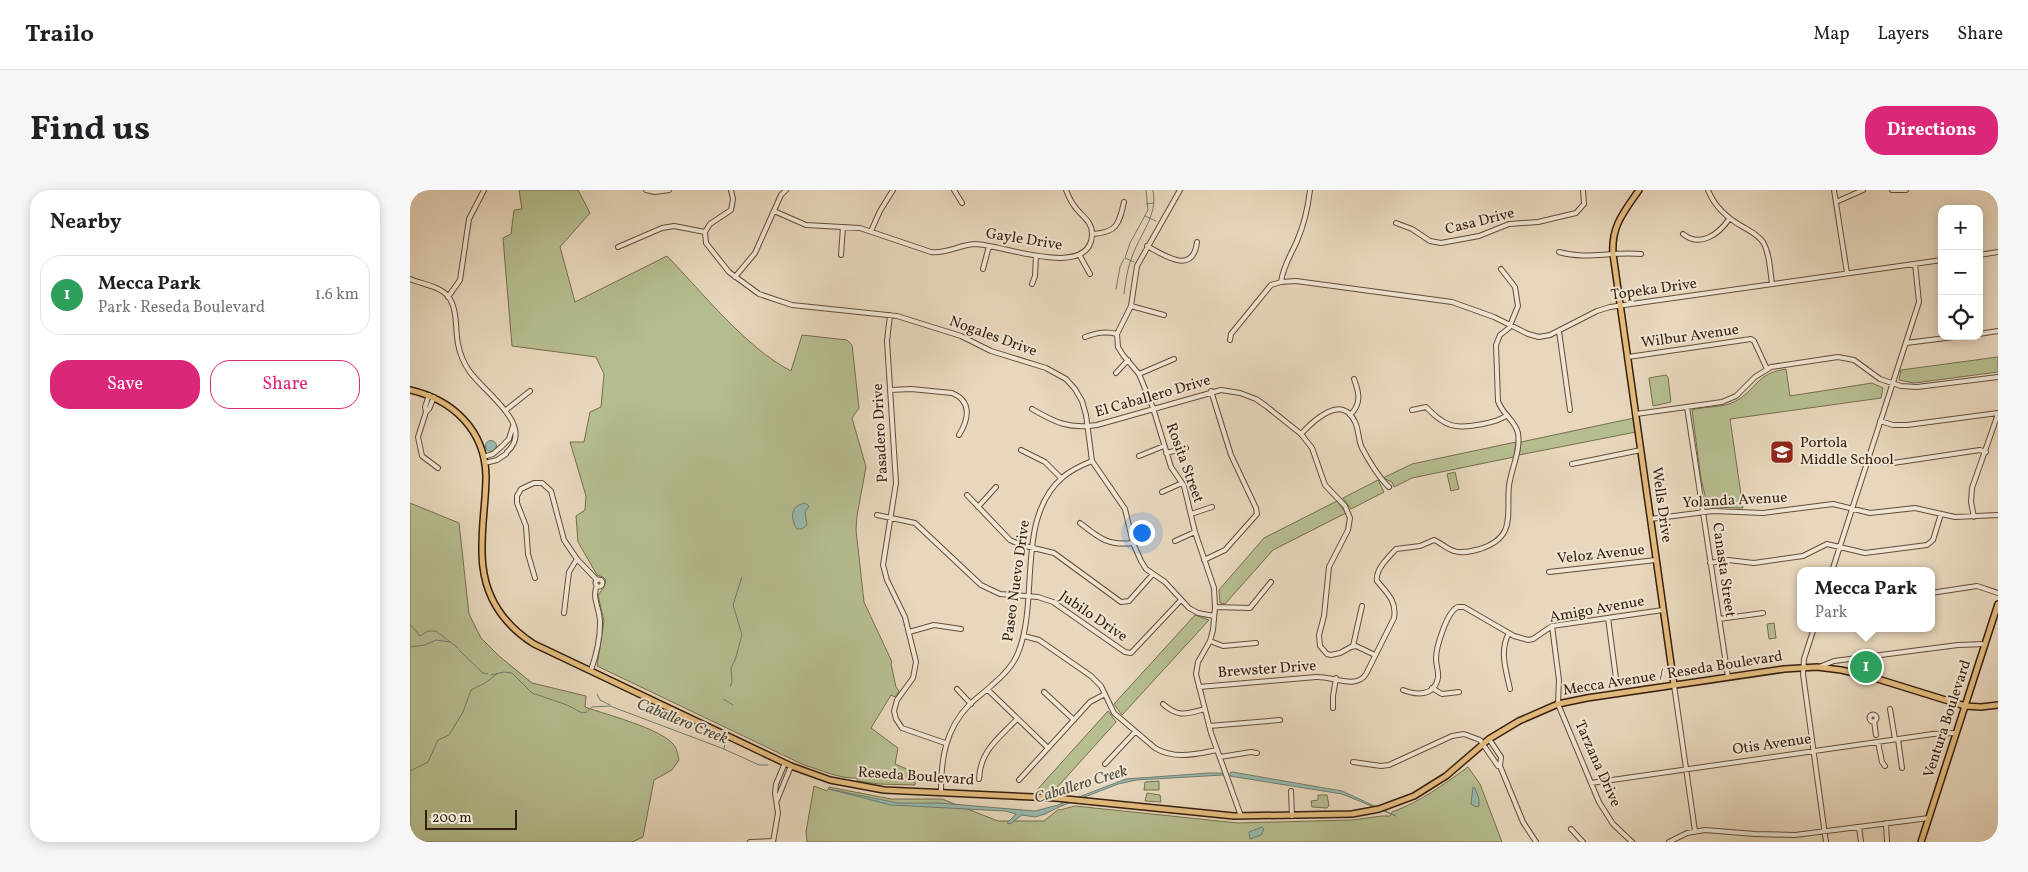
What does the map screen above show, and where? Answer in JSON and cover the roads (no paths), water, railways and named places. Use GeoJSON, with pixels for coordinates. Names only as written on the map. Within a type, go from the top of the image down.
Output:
{"type":"FeatureCollection","features":[{"type":"Feature","properties":{"kind":"main road","name":"Wells Drive"},"geometry":{"type":"LineString","coordinates":[[1639,190],[1616,226],[1613,235],[1613,254],[1674,685]]}},
{"type":"Feature","properties":{"kind":"main road","name":"Reseda Boulevard"},"geometry":{"type":"LineString","coordinates":[[410,390],[431,396],[450,406],[467,422],[478,441],[484,460],[486,477],[483,567],[488,589],[494,603],[509,624],[526,638],[791,766],[849,785],[884,790],[1074,800],[1241,816],[1352,814],[1381,809],[1396,804]]}},
{"type":"Feature","properties":{"kind":"main road","name":"Ventura Boulevard"},"geometry":{"type":"LineString","coordinates":[[1921,842],[1998,604]]}},
{"type":"Feature","properties":{"kind":"main road"},"geometry":{"type":"LineString","coordinates":[[1803,668],[1817,667],[1851,672],[1974,708],[1998,705]]}},
{"type":"Feature","properties":{"kind":"main road","name":"Mecca Avenue / Reseda Boulevard"},"geometry":{"type":"LineString","coordinates":[[1396,804],[1435,784],[1489,740],[1522,718],[1558,704],[1728,677],[1803,668]]}},
{"type":"Feature","properties":{"kind":"street"},"geometry":{"type":"LineString","coordinates":[[448,297],[460,280],[469,219],[484,190]]}},
{"type":"Feature","properties":{"kind":"street"},"geometry":{"type":"LineString","coordinates":[[646,190],[655,192],[669,190]]}},
{"type":"Feature","properties":{"kind":"street"},"geometry":{"type":"LineString","coordinates":[[618,247],[662,228],[674,226],[705,232],[710,224],[730,210],[734,199],[731,190]]}},
{"type":"Feature","properties":{"kind":"street"},"geometry":{"type":"LineString","coordinates":[[735,277],[754,253],[781,195],[786,190]]}},
{"type":"Feature","properties":{"kind":"street"},"geometry":{"type":"LineString","coordinates":[[871,231],[880,211],[893,190]]}},
{"type":"Feature","properties":{"kind":"street"},"geometry":{"type":"LineString","coordinates":[[954,190],[962,203]]}},
{"type":"Feature","properties":{"kind":"street"},"geometry":{"type":"LineString","coordinates":[[1066,190],[1073,205],[1090,224],[1092,234],[1104,234],[1112,231],[1120,218],[1124,202]]}},
{"type":"Feature","properties":{"kind":"street"},"geometry":{"type":"LineString","coordinates":[[1085,337],[1095,333],[1107,332],[1117,334],[1131,306],[1137,266],[1180,190]]}},
{"type":"Feature","properties":{"kind":"street"},"geometry":{"type":"LineString","coordinates":[[1230,340],[1231,334],[1271,285],[1281,282],[1282,268],[1297,241],[1308,206],[1310,190]]}},
{"type":"Feature","properties":{"kind":"street","name":"Casa Drive"},"geometry":{"type":"LineString","coordinates":[[1396,223],[1412,229],[1436,243],[1471,238],[1509,224],[1538,222],[1576,213],[1584,204],[1585,196],[1583,190]]}},
{"type":"Feature","properties":{"kind":"street"},"geometry":{"type":"LineString","coordinates":[[1708,190],[1717,207],[1729,219],[1758,236],[1763,243],[1767,251],[1772,284]]}},
{"type":"Feature","properties":{"kind":"street"},"geometry":{"type":"LineString","coordinates":[[1834,190],[1847,273]]}},
{"type":"Feature","properties":{"kind":"street"},"geometry":{"type":"LineString","coordinates":[[1836,202],[1863,190]]}},
{"type":"Feature","properties":{"kind":"street"},"geometry":{"type":"LineString","coordinates":[[1892,190],[1906,190]]}},
{"type":"Feature","properties":{"kind":"street","name":"Gayle Drive"},"geometry":{"type":"LineString","coordinates":[[774,211],[806,225],[860,228],[939,253],[972,244],[1036,256],[1070,258],[1080,256],[1089,246],[1092,234]]}},
{"type":"Feature","properties":{"kind":"street"},"geometry":{"type":"LineString","coordinates":[[1684,234],[1694,240],[1710,238],[1718,233],[1729,219]]}},
{"type":"Feature","properties":{"kind":"street"},"geometry":{"type":"LineString","coordinates":[[841,255],[843,227]]}},
{"type":"Feature","properties":{"kind":"street","name":"Nogales Drive"},"geometry":{"type":"LineString","coordinates":[[705,232],[709,248],[735,277],[759,294],[784,304],[890,315],[961,336],[991,351],[1056,372],[1066,379],[1079,395],[1084,408],[1092,460],[1125,509],[1133,543],[1141,561],[1192,610],[1214,616]]}},
{"type":"Feature","properties":{"kind":"street"},"geometry":{"type":"LineString","coordinates":[[1147,246],[1176,261],[1183,261],[1193,254],[1197,242]]}},
{"type":"Feature","properties":{"kind":"street"},"geometry":{"type":"LineString","coordinates":[[983,269],[989,246]]}},
{"type":"Feature","properties":{"kind":"street"},"geometry":{"type":"LineString","coordinates":[[1558,252],[1579,256],[1628,252],[1641,254]]}},
{"type":"Feature","properties":{"kind":"street"},"geometry":{"type":"LineString","coordinates":[[1983,254],[1998,252]]}},
{"type":"Feature","properties":{"kind":"street"},"geometry":{"type":"LineString","coordinates":[[1032,284],[1035,276],[1036,256]]}},
{"type":"Feature","properties":{"kind":"street"},"geometry":{"type":"LineString","coordinates":[[1080,256],[1090,274]]}},
{"type":"Feature","properties":{"kind":"street","name":"Topeka Drive"},"geometry":{"type":"LineString","coordinates":[[1281,282],[1296,281],[1452,302],[1476,309],[1528,334],[1539,336],[1558,331],[1597,311],[1620,306],[1938,261]]}},
{"type":"Feature","properties":{"kind":"street"},"geometry":{"type":"LineString","coordinates":[[1833,567],[1919,302],[1915,264]]}},
{"type":"Feature","properties":{"kind":"street","name":"Brewster Drive"},"geometry":{"type":"LineString","coordinates":[[1199,687],[1316,677],[1336,678],[1350,683],[1359,682],[1366,674],[1394,618],[1395,613],[1392,599],[1377,581],[1376,577],[1379,569],[1396,549],[1420,546],[1434,540],[1456,552],[1474,551],[1492,544],[1508,524],[1509,484],[1518,441],[1516,427],[1498,401],[1496,347],[1500,335],[1511,326],[1518,306],[1517,293],[1512,282],[1501,269]]}},
{"type":"Feature","properties":{"kind":"street"},"geometry":{"type":"LineString","coordinates":[[410,279],[438,289],[448,297],[454,312],[458,346],[465,363],[476,380],[506,410],[516,430],[514,442],[507,453],[497,460],[484,460]]}},
{"type":"Feature","properties":{"kind":"street"},"geometry":{"type":"LineString","coordinates":[[1131,306],[1164,315]]}},
{"type":"Feature","properties":{"kind":"street","name":"Pasadero Drive"},"geometry":{"type":"LineString","coordinates":[[890,315],[887,341],[896,484],[884,557],[884,572],[905,617],[915,653],[916,670],[910,685],[897,700],[894,711],[899,724],[906,731],[945,743]]}},
{"type":"Feature","properties":{"kind":"street"},"geometry":{"type":"LineString","coordinates":[[1558,331],[1570,410]]}},
{"type":"Feature","properties":{"kind":"street"},"geometry":{"type":"LineString","coordinates":[[1983,333],[1998,331]]}},
{"type":"Feature","properties":{"kind":"street","name":"Rosita Street"},"geometry":{"type":"LineString","coordinates":[[1117,334],[1118,347],[1140,374],[1153,408],[1172,470],[1182,483],[1214,588],[1215,607],[1210,641],[1196,669],[1209,726],[1241,816]]}},
{"type":"Feature","properties":{"kind":"street","name":"Wilbur Avenue"},"geometry":{"type":"LineString","coordinates":[[1628,357],[1751,339],[1767,369]]}},
{"type":"Feature","properties":{"kind":"street"},"geometry":{"type":"LineString","coordinates":[[1906,343],[1938,339]]}},
{"type":"Feature","properties":{"kind":"street"},"geometry":{"type":"LineString","coordinates":[[1636,414],[1730,399],[1767,369],[1779,365],[1844,357],[1861,364],[1880,379],[1917,387],[1998,377]]}},
{"type":"Feature","properties":{"kind":"street"},"geometry":{"type":"LineString","coordinates":[[1140,374],[1174,359]]}},
{"type":"Feature","properties":{"kind":"street"},"geometry":{"type":"LineString","coordinates":[[1116,373],[1128,360]]}},
{"type":"Feature","properties":{"kind":"street"},"geometry":{"type":"LineString","coordinates":[[1350,415],[1356,408],[1359,397],[1354,379]]}},
{"type":"Feature","properties":{"kind":"street"},"geometry":{"type":"LineString","coordinates":[[890,390],[911,389],[958,395],[964,400],[967,412],[965,423],[959,435]]}},
{"type":"Feature","properties":{"kind":"street"},"geometry":{"type":"LineString","coordinates":[[506,410],[530,391]]}},
{"type":"Feature","properties":{"kind":"street"},"geometry":{"type":"LineString","coordinates":[[1204,560],[1225,550],[1256,514],[1256,508],[1231,455],[1211,391]]}},
{"type":"Feature","properties":{"kind":"street","name":"El Caballero Drive"},"geometry":{"type":"LineString","coordinates":[[1032,408],[1062,424],[1076,427],[1097,426],[1211,391],[1232,391],[1256,399],[1266,406],[1301,434],[1312,448],[1325,485],[1345,506],[1350,518],[1348,530],[1330,564],[1324,616],[1319,635],[1320,646],[1327,654],[1340,653],[1353,646]]}},
{"type":"Feature","properties":{"kind":"street"},"geometry":{"type":"LineString","coordinates":[[431,396],[429,409],[426,412],[418,436],[422,456],[438,468]]}},
{"type":"Feature","properties":{"kind":"street"},"geometry":{"type":"LineString","coordinates":[[1412,410],[1426,407],[1443,422],[1457,426],[1499,420],[1507,415]]}},
{"type":"Feature","properties":{"kind":"street","name":"Canasta Street"},"geometry":{"type":"LineString","coordinates":[[1687,407],[1728,677]]}},
{"type":"Feature","properties":{"kind":"street"},"geometry":{"type":"LineString","coordinates":[[1301,434],[1313,420],[1328,412],[1338,410],[1350,415],[1355,422],[1362,448],[1382,482],[1389,487]]}},
{"type":"Feature","properties":{"kind":"street"},"geometry":{"type":"LineString","coordinates":[[1880,421],[1892,425],[1907,425],[1998,414],[1971,494],[1974,517]]}},
{"type":"Feature","properties":{"kind":"street"},"geometry":{"type":"LineString","coordinates":[[484,460],[510,439],[514,426]]}},
{"type":"Feature","properties":{"kind":"street"},"geometry":{"type":"LineString","coordinates":[[1140,456],[1164,446]]}},
{"type":"Feature","properties":{"kind":"street"},"geometry":{"type":"LineString","coordinates":[[1166,453],[1186,448]]}},
{"type":"Feature","properties":{"kind":"street"},"geometry":{"type":"LineString","coordinates":[[1021,450],[1045,462],[1061,478]]}},
{"type":"Feature","properties":{"kind":"street"},"geometry":{"type":"LineString","coordinates":[[1572,464],[1640,450]]}},
{"type":"Feature","properties":{"kind":"street"},"geometry":{"type":"LineString","coordinates":[[1868,458],[1893,463],[1980,450],[1986,452]]}},
{"type":"Feature","properties":{"kind":"street","name":"Paseo Nuevo Drive"},"geometry":{"type":"LineString","coordinates":[[941,792],[945,743],[950,731],[960,715],[988,690],[1011,666],[1018,655],[1024,636],[1034,530],[1040,507],[1046,496],[1061,478],[1092,460]]}},
{"type":"Feature","properties":{"kind":"street"},"geometry":{"type":"LineString","coordinates":[[535,578],[528,554],[526,526],[517,503],[517,496],[521,489],[527,485],[542,483],[552,490],[562,533],[569,549],[597,580],[594,593],[600,626],[596,656],[591,670]]}},
{"type":"Feature","properties":{"kind":"street"},"geometry":{"type":"LineString","coordinates":[[1162,492],[1182,483]]}},
{"type":"Feature","properties":{"kind":"street"},"geometry":{"type":"LineString","coordinates":[[978,508],[996,488]]}},
{"type":"Feature","properties":{"kind":"street"},"geometry":{"type":"LineString","coordinates":[[967,495],[1010,540],[1021,545],[1054,553],[1123,602],[1130,600],[1153,574]]}},
{"type":"Feature","properties":{"kind":"street","name":"Yolanda Avenue"},"geometry":{"type":"LineString","coordinates":[[1650,519],[1721,511],[1763,513],[1827,504],[1840,505],[1870,513],[1921,508],[1955,518],[1998,516]]}},
{"type":"Feature","properties":{"kind":"street"},"geometry":{"type":"LineString","coordinates":[[1191,514],[1212,507]]}},
{"type":"Feature","properties":{"kind":"street"},"geometry":{"type":"LineString","coordinates":[[1710,563],[1726,560],[1754,563],[1808,554],[1819,546],[1827,544],[1865,553],[1927,545],[1932,540],[1941,514]]}},
{"type":"Feature","properties":{"kind":"street","name":"Jubilo Drive"},"geometry":{"type":"LineString","coordinates":[[877,516],[909,522],[920,527],[981,585],[1000,594],[1028,596],[1053,602],[1125,652],[1131,653],[1181,600]]}},
{"type":"Feature","properties":{"kind":"street"},"geometry":{"type":"LineString","coordinates":[[1080,523],[1099,538],[1109,543],[1133,543]]}},
{"type":"Feature","properties":{"kind":"street"},"geometry":{"type":"LineString","coordinates":[[1175,541],[1196,532]]}},
{"type":"Feature","properties":{"kind":"street"},"geometry":{"type":"LineString","coordinates":[[564,613],[569,572],[577,559]]}},
{"type":"Feature","properties":{"kind":"street","name":"Veloz Avenue"},"geometry":{"type":"LineString","coordinates":[[1548,572],[1656,560]]}},
{"type":"Feature","properties":{"kind":"street"},"geometry":{"type":"LineString","coordinates":[[1215,607],[1250,608],[1271,582]]}},
{"type":"Feature","properties":{"kind":"street"},"geometry":{"type":"LineString","coordinates":[[1935,592],[1977,586],[1998,592]]}},
{"type":"Feature","properties":{"kind":"street"},"geometry":{"type":"LineString","coordinates":[[1362,606],[1353,646],[1361,647],[1376,655]]}},
{"type":"Feature","properties":{"kind":"street","name":"Amigo Avenue"},"geometry":{"type":"LineString","coordinates":[[1432,688],[1438,678],[1437,651],[1450,614],[1455,608],[1464,607],[1523,640],[1533,639],[1552,626],[1663,610]]}},
{"type":"Feature","properties":{"kind":"street"},"geometry":{"type":"LineString","coordinates":[[1719,620],[1763,613]]}},
{"type":"Feature","properties":{"kind":"street"},"geometry":{"type":"LineString","coordinates":[[1608,618],[1616,678]]}},
{"type":"Feature","properties":{"kind":"street"},"geometry":{"type":"LineString","coordinates":[[909,632],[934,625],[961,629]]}},
{"type":"Feature","properties":{"kind":"street","name":"Tarzana Drive"},"geometry":{"type":"LineString","coordinates":[[1552,626],[1559,680],[1558,704],[1599,802],[1613,824],[1632,842]]}},
{"type":"Feature","properties":{"kind":"street"},"geometry":{"type":"LineString","coordinates":[[1813,632],[1803,668],[1826,842]]}},
{"type":"Feature","properties":{"kind":"street"},"geometry":{"type":"LineString","coordinates":[[1508,633],[1503,653],[1510,688]]}},
{"type":"Feature","properties":{"kind":"street"},"geometry":{"type":"LineString","coordinates":[[1024,636],[1039,640],[1092,676],[1101,686],[1114,713],[1155,748],[1171,755],[1179,756],[1217,750]]}},
{"type":"Feature","properties":{"kind":"street"},"geometry":{"type":"LineString","coordinates":[[1210,641],[1223,646],[1256,643]]}},
{"type":"Feature","properties":{"kind":"street"},"geometry":{"type":"LineString","coordinates":[[1817,667],[1834,661],[1958,644],[1985,644]]}},
{"type":"Feature","properties":{"kind":"street"},"geometry":{"type":"LineString","coordinates":[[1851,672],[1858,658]]}},
{"type":"Feature","properties":{"kind":"street","name":"Brewster Drive"},"geometry":{"type":"LineString","coordinates":[[1334,708],[1332,696],[1336,678]]}},
{"type":"Feature","properties":{"kind":"street","name":"Wells Drive"},"geometry":{"type":"LineString","coordinates":[[1674,685],[1695,831]]}},
{"type":"Feature","properties":{"kind":"street"},"geometry":{"type":"LineString","coordinates":[[958,688],[971,704]]}},
{"type":"Feature","properties":{"kind":"street"},"geometry":{"type":"LineString","coordinates":[[1403,690],[1418,695],[1428,692],[1432,688],[1442,694],[1459,692]]}},
{"type":"Feature","properties":{"kind":"street"},"geometry":{"type":"LineString","coordinates":[[988,690],[1048,748]]}},
{"type":"Feature","properties":{"kind":"street"},"geometry":{"type":"LineString","coordinates":[[1044,692],[1074,720]]}},
{"type":"Feature","properties":{"kind":"street"},"geometry":{"type":"LineString","coordinates":[[1019,780],[1090,702],[1105,694]]}},
{"type":"Feature","properties":{"kind":"street"},"geometry":{"type":"LineString","coordinates":[[1163,704],[1170,711],[1180,714],[1205,709]]}},
{"type":"Feature","properties":{"kind":"street"},"geometry":{"type":"LineString","coordinates":[[1890,708],[1902,768]]}},
{"type":"Feature","properties":{"kind":"street"},"geometry":{"type":"LineString","coordinates":[[979,779],[980,764],[984,755],[1016,719]]}},
{"type":"Feature","properties":{"kind":"street"},"geometry":{"type":"LineString","coordinates":[[1209,726],[1280,720]]}},
{"type":"Feature","properties":{"kind":"street"},"geometry":{"type":"LineString","coordinates":[[1874,721],[1876,735]]}},
{"type":"Feature","properties":{"kind":"street"},"geometry":{"type":"LineString","coordinates":[[1105,764],[1135,732]]}},
{"type":"Feature","properties":{"kind":"street","name":"Otis Avenue"},"geometry":{"type":"LineString","coordinates":[[1590,783],[1813,750],[1949,732],[1956,733]]}},
{"type":"Feature","properties":{"kind":"street"},"geometry":{"type":"LineString","coordinates":[[1353,762],[1381,766],[1389,765],[1459,734],[1471,735],[1484,744],[1498,766],[1500,766],[1523,822],[1536,842]]}},
{"type":"Feature","properties":{"kind":"street"},"geometry":{"type":"LineString","coordinates":[[1489,740],[1501,757],[1500,766]]}},
{"type":"Feature","properties":{"kind":"street"},"geometry":{"type":"LineString","coordinates":[[1878,742],[1882,762],[1885,766]]}},
{"type":"Feature","properties":{"kind":"street"},"geometry":{"type":"LineString","coordinates":[[1220,756],[1257,753]]}},
{"type":"Feature","properties":{"kind":"street"},"geometry":{"type":"LineString","coordinates":[[750,842],[773,842],[778,813],[775,793],[776,784],[785,763]]}},
{"type":"Feature","properties":{"kind":"street"},"geometry":{"type":"LineString","coordinates":[[777,800],[791,766]]}},
{"type":"Feature","properties":{"kind":"street"},"geometry":{"type":"LineString","coordinates":[[1291,791],[1292,816]]}},
{"type":"Feature","properties":{"kind":"street"},"geometry":{"type":"LineString","coordinates":[[1669,842],[1695,831],[1714,830],[1776,835],[1824,832],[1929,818]]}},
{"type":"Feature","properties":{"kind":"street"},"geometry":{"type":"LineString","coordinates":[[1886,823],[1887,842]]}},
{"type":"Feature","properties":{"kind":"street"},"geometry":{"type":"LineString","coordinates":[[1859,827],[1861,842]]}},
{"type":"Feature","properties":{"kind":"street"},"geometry":{"type":"LineString","coordinates":[[1571,829],[1583,842]]}},
{"type":"Feature","properties":{"kind":"water"},"geometry":{"type":"Polygon","coordinates":[[[491,440],[497,446],[491,452],[485,446],[491,440]]]}},
{"type":"Feature","properties":{"kind":"water"},"geometry":{"type":"Polygon","coordinates":[[[805,503],[809,506],[805,512],[807,525],[802,529],[797,529],[792,517],[793,513],[796,507],[805,503]]]}},
{"type":"Feature","properties":{"kind":"water"},"geometry":{"type":"Polygon","coordinates":[[[1232,772],[1342,791],[1396,816],[1342,794],[1230,776],[1232,772]]]}},
{"type":"Feature","properties":{"kind":"water"},"geometry":{"type":"Polygon","coordinates":[[[1223,773],[1223,775],[1136,780],[1118,784],[1045,814],[1035,817],[1022,815],[1010,824],[1007,823],[1016,814],[1005,811],[891,805],[829,789],[898,803],[939,803],[1035,811],[1058,805],[1126,779],[1223,773]]]}},
{"type":"Feature","properties":{"kind":"water"},"geometry":{"type":"Polygon","coordinates":[[[1473,787],[1479,799],[1479,806],[1476,807],[1471,804],[1473,787]]]}},
{"type":"Feature","properties":{"kind":"water"},"geometry":{"type":"Polygon","coordinates":[[[1262,827],[1264,829],[1261,835],[1250,839],[1249,832],[1262,827]]]}},
{"type":"Feature","properties":{"kind":"waterway"},"geometry":{"type":"LineString","coordinates":[[1134,262],[1125,258],[1130,243],[1148,210],[1146,190]]}},
{"type":"Feature","properties":{"kind":"waterway"},"geometry":{"type":"LineString","coordinates":[[1124,294],[1132,257],[1152,212],[1153,190]]}},
{"type":"Feature","properties":{"kind":"waterway"},"geometry":{"type":"LineString","coordinates":[[1146,204],[1154,203]]}},
{"type":"Feature","properties":{"kind":"waterway"},"geometry":{"type":"LineString","coordinates":[[1145,216],[1156,221]]}},
{"type":"Feature","properties":{"kind":"waterway"},"geometry":{"type":"LineString","coordinates":[[1116,289],[1120,267],[1124,259]]}},
{"type":"Feature","properties":{"kind":"waterway"},"geometry":{"type":"LineString","coordinates":[[730,687],[732,682],[731,668],[742,635],[733,605],[742,577]]}},
{"type":"Feature","properties":{"kind":"waterway","name":"Caballero Creek"},"geometry":{"type":"LineString","coordinates":[[410,624],[420,636],[428,631],[436,631],[458,648]]}},
{"type":"Feature","properties":{"kind":"waterway"},"geometry":{"type":"LineString","coordinates":[[410,647],[425,645],[436,640],[450,642]]}},
{"type":"Feature","properties":{"kind":"waterway","name":"Caballero Creek"},"geometry":{"type":"LineString","coordinates":[[459,650],[483,673],[488,674]]}},
{"type":"Feature","properties":{"kind":"waterway","name":"Caballero Creek"},"geometry":{"type":"LineString","coordinates":[[491,675],[504,672],[512,673],[532,693],[567,705],[582,713],[587,712]]}},
{"type":"Feature","properties":{"kind":"waterway"},"geometry":{"type":"LineString","coordinates":[[410,771],[428,762],[438,740],[449,735],[463,712],[471,690],[497,674]]}},
{"type":"Feature","properties":{"kind":"waterway"},"geometry":{"type":"LineString","coordinates":[[597,694],[600,700],[610,705]]}},
{"type":"Feature","properties":{"kind":"waterway"},"geometry":{"type":"LineString","coordinates":[[723,699],[733,705]]}},
{"type":"Feature","properties":{"kind":"waterway","name":"Caballero Creek"},"geometry":{"type":"LineString","coordinates":[[588,711],[592,707],[610,706],[724,749],[759,765],[768,765]]}},
{"type":"Feature","properties":{"kind":"waterway","name":"Caballero Creek"},"geometry":{"type":"LineString","coordinates":[[724,749],[725,742]]}},
{"type":"Feature","properties":{"kind":"place","name":"Portola Middle School"},"geometry":{"type":"Point","coordinates":[1782,452]}},
{"type":"Feature","properties":{"kind":"place","name":"Mecca Park"},"geometry":{"type":"Point","coordinates":[1866,667]}}]}
